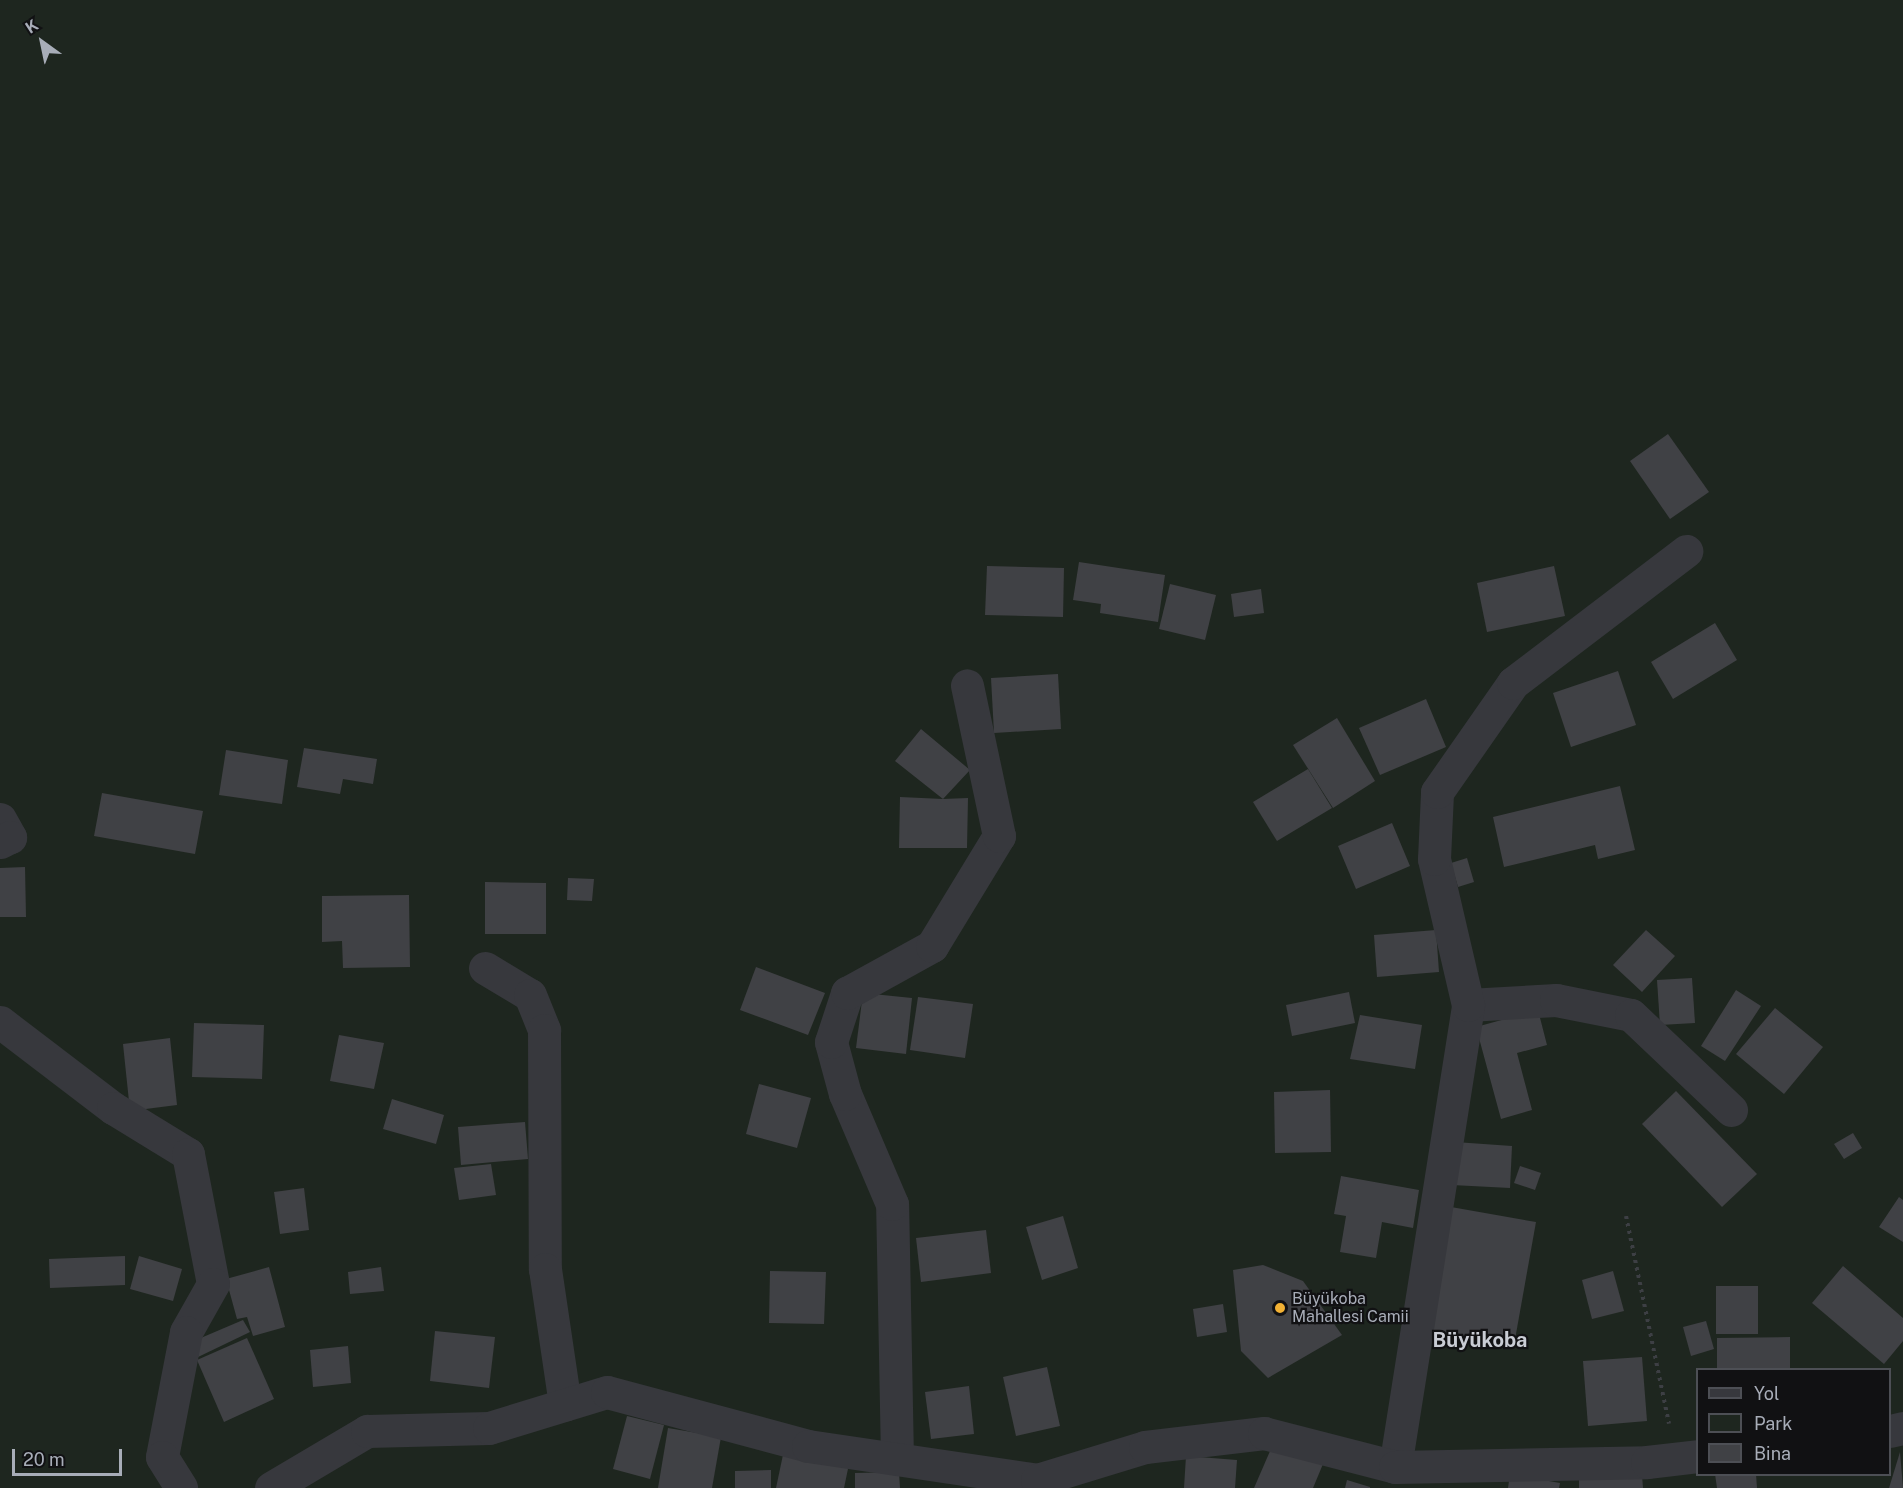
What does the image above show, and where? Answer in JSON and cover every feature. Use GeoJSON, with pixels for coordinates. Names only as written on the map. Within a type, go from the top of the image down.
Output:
{"type":"FeatureCollection","features":[{"type":"Feature","properties":{"kind":"street"},"geometry":{"type":"LineString","coordinates":[[1395,1467],[1468,1005],[1434,859],[1437,792],[1513,683],[1686,551]]}},
{"type":"Feature","properties":{"kind":"street"},"geometry":{"type":"LineString","coordinates":[[897,1459],[892,1204],[845,1094],[831,1042],[847,993],[932,946],[999,836],[967,685]]}},
{"type":"Feature","properties":{"kind":"street"},"geometry":{"type":"LineString","coordinates":[[0,819],[10,837],[0,842]]}},
{"type":"Feature","properties":{"kind":"street"},"geometry":{"type":"LineString","coordinates":[[485,968],[530,995],[543,1030],[545,1269],[565,1405]]}},
{"type":"Feature","properties":{"kind":"street"},"geometry":{"type":"LineString","coordinates":[[1468,1005],[1556,1000],[1631,1016],[1731,1110]]}},
{"type":"Feature","properties":{"kind":"street"},"geometry":{"type":"LineString","coordinates":[[0,1022],[113,1108],[188,1154],[213,1284],[186,1332],[162,1456],[182,1488]]}},
{"type":"Feature","properties":{"kind":"street"},"geometry":{"type":"LineString","coordinates":[[271,1488],[367,1431],[489,1428],[607,1392],[808,1446],[1037,1480],[1145,1447],[1264,1433],[1395,1467],[1687,1457]]}},
{"type":"Feature","properties":{"kind":"path"},"geometry":{"type":"LineString","coordinates":[[1626,1216],[1687,1457]]}},
{"type":"Feature","properties":{"kind":"green space"},"geometry":{"type":"Polygon","coordinates":[[[0,0],[1903,0],[1903,1488],[0,1488],[0,0]]]}},
{"type":"Feature","properties":{"kind":"building"},"geometry":{"type":"Polygon","coordinates":[[[1668,434],[1709,492],[1670,519],[1630,461],[1668,434]]]}},
{"type":"Feature","properties":{"kind":"building"},"geometry":{"type":"Polygon","coordinates":[[[1079,562],[1165,575],[1158,622],[1100,613],[1101,604],[1073,600],[1079,562]]]}},
{"type":"Feature","properties":{"kind":"building"},"geometry":{"type":"Polygon","coordinates":[[[987,566],[1064,568],[1063,617],[985,615],[987,566]]]}},
{"type":"Feature","properties":{"kind":"building"},"geometry":{"type":"Polygon","coordinates":[[[1554,566],[1565,616],[1487,632],[1477,583],[1554,566]]]}},
{"type":"Feature","properties":{"kind":"building"},"geometry":{"type":"Polygon","coordinates":[[[1170,584],[1216,595],[1205,640],[1159,629],[1170,584]]]}},
{"type":"Feature","properties":{"kind":"building"},"geometry":{"type":"Polygon","coordinates":[[[1261,589],[1264,613],[1234,617],[1231,594],[1261,589]]]}},
{"type":"Feature","properties":{"kind":"building"},"geometry":{"type":"Polygon","coordinates":[[[1715,623],[1737,660],[1673,699],[1651,662],[1715,623]]]}},
{"type":"Feature","properties":{"kind":"building"},"geometry":{"type":"Polygon","coordinates":[[[1618,671],[1636,725],[1571,747],[1553,693],[1618,671]]]}},
{"type":"Feature","properties":{"kind":"building"},"geometry":{"type":"Polygon","coordinates":[[[1058,674],[1061,729],[994,733],[991,678],[1058,674]]]}},
{"type":"Feature","properties":{"kind":"building"},"geometry":{"type":"Polygon","coordinates":[[[1426,699],[1446,747],[1380,775],[1359,728],[1426,699]]]}},
{"type":"Feature","properties":{"kind":"building"},"geometry":{"type":"Polygon","coordinates":[[[1337,718],[1375,781],[1333,808],[1293,745],[1337,718]]]}},
{"type":"Feature","properties":{"kind":"building"},"geometry":{"type":"Polygon","coordinates":[[[921,729],[970,770],[943,799],[895,761],[921,729]]]}},
{"type":"Feature","properties":{"kind":"building"},"geometry":{"type":"Polygon","coordinates":[[[304,748],[377,759],[373,784],[343,779],[340,794],[297,787],[304,748]]]}},
{"type":"Feature","properties":{"kind":"building"},"geometry":{"type":"Polygon","coordinates":[[[226,750],[288,760],[282,804],[219,795],[226,750]]]}},
{"type":"Feature","properties":{"kind":"building"},"geometry":{"type":"Polygon","coordinates":[[[1308,769],[1332,808],[1277,841],[1253,802],[1308,769]]]}},
{"type":"Feature","properties":{"kind":"building"},"geometry":{"type":"Polygon","coordinates":[[[1620,786],[1635,850],[1598,859],[1595,845],[1504,867],[1493,817],[1620,786]]]}},
{"type":"Feature","properties":{"kind":"building"},"geometry":{"type":"Polygon","coordinates":[[[102,793],[203,811],[195,854],[94,836],[102,793]]]}},
{"type":"Feature","properties":{"kind":"building"},"geometry":{"type":"Polygon","coordinates":[[[900,797],[968,798],[967,848],[899,848],[900,797]]]}},
{"type":"Feature","properties":{"kind":"building"},"geometry":{"type":"Polygon","coordinates":[[[1392,823],[1410,866],[1356,889],[1338,846],[1392,823]]]}},
{"type":"Feature","properties":{"kind":"building"},"geometry":{"type":"Polygon","coordinates":[[[1467,858],[1474,882],[1458,887],[1451,863],[1467,858]]]}},
{"type":"Feature","properties":{"kind":"building"},"geometry":{"type":"Polygon","coordinates":[[[25,867],[26,917],[0,917],[0,868],[25,867]]]}},
{"type":"Feature","properties":{"kind":"building"},"geometry":{"type":"Polygon","coordinates":[[[568,878],[594,879],[592,901],[567,900],[568,878]]]}},
{"type":"Feature","properties":{"kind":"building"},"geometry":{"type":"Polygon","coordinates":[[[485,882],[546,883],[546,934],[485,934],[485,882]]]}},
{"type":"Feature","properties":{"kind":"building"},"geometry":{"type":"Polygon","coordinates":[[[409,895],[410,967],[343,968],[342,941],[322,942],[322,896],[409,895]]]}},
{"type":"Feature","properties":{"kind":"building"},"geometry":{"type":"Polygon","coordinates":[[[1436,930],[1439,972],[1377,977],[1374,935],[1436,930]]]}},
{"type":"Feature","properties":{"kind":"building"},"geometry":{"type":"Polygon","coordinates":[[[1646,930],[1675,956],[1642,992],[1613,965],[1646,930]]]}},
{"type":"Feature","properties":{"kind":"building"},"geometry":{"type":"Polygon","coordinates":[[[756,967],[825,993],[808,1035],[740,1010],[756,967]]]}},
{"type":"Feature","properties":{"kind":"building"},"geometry":{"type":"Polygon","coordinates":[[[1692,978],[1695,1023],[1660,1025],[1657,980],[1692,978]]]}},
{"type":"Feature","properties":{"kind":"building"},"geometry":{"type":"Polygon","coordinates":[[[1736,990],[1761,1006],[1725,1061],[1701,1046],[1736,990]]]}},
{"type":"Feature","properties":{"kind":"building"},"geometry":{"type":"Polygon","coordinates":[[[1349,992],[1355,1023],[1292,1036],[1286,1005],[1349,992]]]}},
{"type":"Feature","properties":{"kind":"building"},"geometry":{"type":"Polygon","coordinates":[[[863,993],[912,998],[906,1054],[856,1048],[863,993]]]}},
{"type":"Feature","properties":{"kind":"building"},"geometry":{"type":"Polygon","coordinates":[[[918,997],[973,1004],[965,1058],[910,1050],[918,997]]]}},
{"type":"Feature","properties":{"kind":"building"},"geometry":{"type":"Polygon","coordinates":[[[1775,1008],[1823,1047],[1784,1094],[1736,1054],[1775,1008]]]}},
{"type":"Feature","properties":{"kind":"building"},"geometry":{"type":"Polygon","coordinates":[[[1538,1010],[1547,1045],[1517,1053],[1532,1110],[1501,1119],[1476,1027],[1538,1010]]]}},
{"type":"Feature","properties":{"kind":"building"},"geometry":{"type":"Polygon","coordinates":[[[1360,1015],[1422,1025],[1415,1069],[1350,1059],[1360,1015]]]}},
{"type":"Feature","properties":{"kind":"building"},"geometry":{"type":"Polygon","coordinates":[[[194,1023],[264,1025],[262,1079],[192,1077],[194,1023]]]}},
{"type":"Feature","properties":{"kind":"building"},"geometry":{"type":"Polygon","coordinates":[[[339,1035],[384,1043],[374,1089],[330,1081],[339,1035]]]}},
{"type":"Feature","properties":{"kind":"building"},"geometry":{"type":"Polygon","coordinates":[[[170,1038],[177,1105],[130,1111],[123,1044],[170,1038]]]}},
{"type":"Feature","properties":{"kind":"building"},"geometry":{"type":"Polygon","coordinates":[[[759,1084],[811,1098],[797,1148],[746,1134],[759,1084]]]}},
{"type":"Feature","properties":{"kind":"building"},"geometry":{"type":"Polygon","coordinates":[[[1330,1090],[1331,1152],[1275,1153],[1274,1092],[1330,1090]]]}},
{"type":"Feature","properties":{"kind":"building"},"geometry":{"type":"Polygon","coordinates":[[[1676,1091],[1757,1174],[1722,1207],[1642,1124],[1676,1091]]]}},
{"type":"Feature","properties":{"kind":"building"},"geometry":{"type":"Polygon","coordinates":[[[392,1099],[444,1115],[436,1144],[383,1129],[392,1099]]]}},
{"type":"Feature","properties":{"kind":"building"},"geometry":{"type":"Polygon","coordinates":[[[525,1122],[528,1159],[461,1165],[458,1127],[525,1122]]]}},
{"type":"Feature","properties":{"kind":"building"},"geometry":{"type":"Polygon","coordinates":[[[1853,1133],[1862,1148],[1844,1159],[1834,1144],[1853,1133]]]}},
{"type":"Feature","properties":{"kind":"building"},"geometry":{"type":"Polygon","coordinates":[[[1455,1142],[1512,1146],[1510,1188],[1452,1185],[1455,1142]]]}},
{"type":"Feature","properties":{"kind":"building"},"geometry":{"type":"Polygon","coordinates":[[[491,1164],[496,1195],[459,1200],[454,1168],[491,1164]]]}},
{"type":"Feature","properties":{"kind":"building"},"geometry":{"type":"Polygon","coordinates":[[[1520,1166],[1541,1173],[1535,1190],[1514,1183],[1520,1166]]]}},
{"type":"Feature","properties":{"kind":"building"},"geometry":{"type":"Polygon","coordinates":[[[1341,1176],[1419,1190],[1413,1228],[1382,1222],[1376,1258],[1340,1252],[1346,1216],[1334,1214],[1341,1176]]]}},
{"type":"Feature","properties":{"kind":"building"},"geometry":{"type":"Polygon","coordinates":[[[304,1188],[309,1230],[280,1234],[274,1192],[304,1188]]]}},
{"type":"Feature","properties":{"kind":"building"},"geometry":{"type":"Polygon","coordinates":[[[1899,1197],[1903,1200],[1903,1242],[1879,1227],[1899,1197]]]}},
{"type":"Feature","properties":{"kind":"building"},"geometry":{"type":"Polygon","coordinates":[[[1451,1207],[1536,1222],[1514,1345],[1429,1330],[1451,1207]]]}},
{"type":"Feature","properties":{"kind":"building"},"geometry":{"type":"Polygon","coordinates":[[[1063,1216],[1078,1268],[1042,1280],[1026,1227],[1063,1216]]]}},
{"type":"Feature","properties":{"kind":"building"},"geometry":{"type":"Polygon","coordinates":[[[986,1230],[991,1273],[921,1282],[916,1238],[986,1230]]]}},
{"type":"Feature","properties":{"kind":"building"},"geometry":{"type":"Polygon","coordinates":[[[125,1256],[125,1285],[50,1288],[49,1259],[125,1256]]]}},
{"type":"Feature","properties":{"kind":"building"},"geometry":{"type":"Polygon","coordinates":[[[139,1256],[182,1269],[173,1301],[130,1289],[139,1256]]]}},
{"type":"Feature","properties":{"kind":"building","name":"Büyükoba Mahallesi Camii"},"geometry":{"type":"Polygon","coordinates":[[[1263,1265],[1303,1281],[1342,1335],[1268,1378],[1241,1351],[1233,1270],[1263,1265]]]}},
{"type":"Feature","properties":{"kind":"building"},"geometry":{"type":"Polygon","coordinates":[[[1843,1266],[1903,1318],[1903,1341],[1884,1364],[1812,1303],[1843,1266]]]}},
{"type":"Feature","properties":{"kind":"building"},"geometry":{"type":"Polygon","coordinates":[[[269,1267],[285,1327],[253,1336],[247,1317],[237,1319],[226,1279],[269,1267]]]}},
{"type":"Feature","properties":{"kind":"building"},"geometry":{"type":"Polygon","coordinates":[[[381,1267],[384,1291],[350,1294],[348,1272],[381,1267]]]}},
{"type":"Feature","properties":{"kind":"building"},"geometry":{"type":"Polygon","coordinates":[[[770,1271],[826,1272],[824,1324],[769,1323],[770,1271]]]}},
{"type":"Feature","properties":{"kind":"building"},"geometry":{"type":"Polygon","coordinates":[[[1613,1271],[1624,1311],[1592,1319],[1582,1280],[1613,1271]]]}},
{"type":"Feature","properties":{"kind":"building"},"geometry":{"type":"Polygon","coordinates":[[[1716,1286],[1758,1286],[1758,1334],[1716,1334],[1716,1286]]]}},
{"type":"Feature","properties":{"kind":"building"},"geometry":{"type":"Polygon","coordinates":[[[1223,1304],[1227,1332],[1197,1337],[1193,1309],[1223,1304]]]}},
{"type":"Feature","properties":{"kind":"building"},"geometry":{"type":"Polygon","coordinates":[[[243,1320],[250,1332],[196,1358],[189,1343],[243,1320]]]}},
{"type":"Feature","properties":{"kind":"building"},"geometry":{"type":"Polygon","coordinates":[[[1706,1321],[1714,1349],[1691,1356],[1683,1327],[1706,1321]]]}},
{"type":"Feature","properties":{"kind":"building"},"geometry":{"type":"Polygon","coordinates":[[[435,1331],[495,1337],[489,1388],[430,1381],[435,1331]]]}},
{"type":"Feature","properties":{"kind":"building"},"geometry":{"type":"Polygon","coordinates":[[[1790,1337],[1790,1368],[1717,1368],[1717,1338],[1790,1337]]]}},
{"type":"Feature","properties":{"kind":"building"},"geometry":{"type":"Polygon","coordinates":[[[247,1338],[274,1399],[224,1422],[197,1360],[247,1338]]]}},
{"type":"Feature","properties":{"kind":"building"},"geometry":{"type":"Polygon","coordinates":[[[348,1346],[351,1383],[313,1387],[310,1350],[348,1346]]]}},
{"type":"Feature","properties":{"kind":"building"},"geometry":{"type":"Polygon","coordinates":[[[1642,1357],[1647,1421],[1588,1426],[1583,1361],[1642,1357]]]}},
{"type":"Feature","properties":{"kind":"building"},"geometry":{"type":"Polygon","coordinates":[[[1047,1367],[1060,1426],[1016,1436],[1003,1377],[1047,1367]]]}},
{"type":"Feature","properties":{"kind":"building"},"geometry":{"type":"Polygon","coordinates":[[[969,1386],[974,1434],[931,1439],[925,1392],[969,1386]]]}},
{"type":"Feature","properties":{"kind":"building"},"geometry":{"type":"Polygon","coordinates":[[[627,1416],[664,1425],[650,1479],[613,1469],[627,1416]]]}},
{"type":"Feature","properties":{"kind":"building"},"geometry":{"type":"Polygon","coordinates":[[[668,1428],[721,1437],[712,1488],[658,1488],[668,1428]]]}},
{"type":"Feature","properties":{"kind":"building"},"geometry":{"type":"Polygon","coordinates":[[[1274,1442],[1323,1464],[1313,1488],[1254,1488],[1274,1442]]]}},
{"type":"Feature","properties":{"kind":"building"},"geometry":{"type":"Polygon","coordinates":[[[784,1450],[849,1464],[844,1488],[776,1488],[784,1450]]]}},
{"type":"Feature","properties":{"kind":"building"},"geometry":{"type":"Polygon","coordinates":[[[1900,1452],[1903,1488],[1889,1488],[1900,1452]]]}},
{"type":"Feature","properties":{"kind":"building"},"geometry":{"type":"Polygon","coordinates":[[[1186,1456],[1237,1460],[1235,1488],[1184,1488],[1186,1456]]]}},
{"type":"Feature","properties":{"kind":"building"},"geometry":{"type":"Polygon","coordinates":[[[771,1470],[771,1488],[735,1488],[735,1471],[771,1470]]]}},
{"type":"Feature","properties":{"kind":"building"},"geometry":{"type":"Polygon","coordinates":[[[899,1472],[900,1488],[855,1488],[855,1473],[899,1472]]]}},
{"type":"Feature","properties":{"kind":"building"},"geometry":{"type":"Polygon","coordinates":[[[1510,1474],[1560,1483],[1559,1488],[1508,1488],[1510,1474]]]}},
{"type":"Feature","properties":{"kind":"building"},"geometry":{"type":"Polygon","coordinates":[[[1642,1475],[1643,1488],[1579,1488],[1579,1478],[1642,1475]]]}},
{"type":"Feature","properties":{"kind":"building"},"geometry":{"type":"Polygon","coordinates":[[[1715,1476],[1756,1476],[1757,1488],[1717,1488],[1715,1476]]]}},
{"type":"Feature","properties":{"kind":"building"},"geometry":{"type":"Polygon","coordinates":[[[1347,1480],[1370,1487],[1370,1488],[1345,1488],[1347,1480]]]}},
{"type":"Feature","properties":{"kind":"place","name":"Büyükoba Mahallesi Camii"},"geometry":{"type":"Point","coordinates":[1280,1308]}},
{"type":"Feature","properties":{"kind":"district","name":"Büyükoba"},"geometry":{"type":"Point","coordinates":[1480,1340]}}]}
